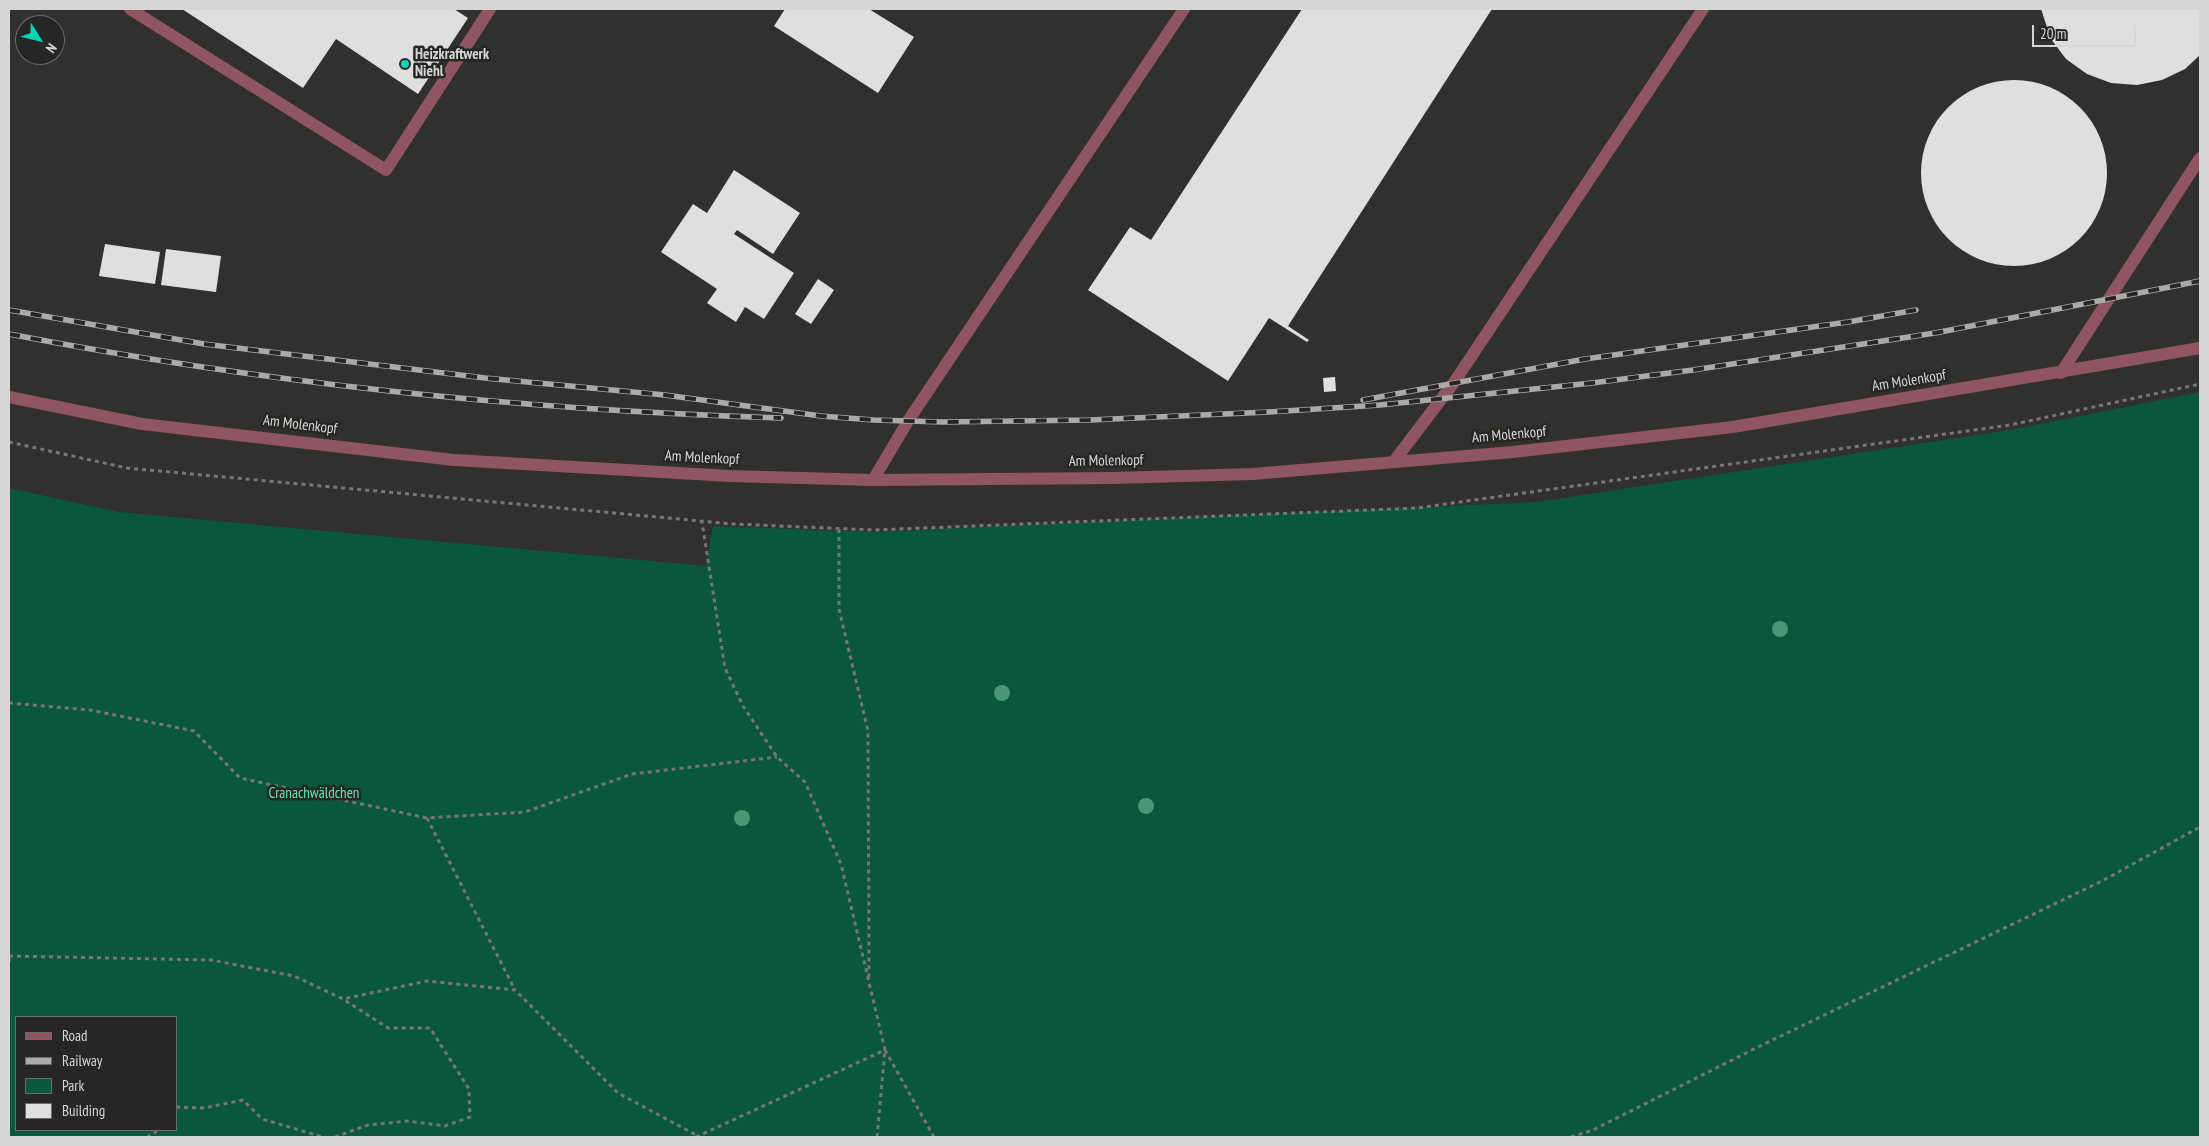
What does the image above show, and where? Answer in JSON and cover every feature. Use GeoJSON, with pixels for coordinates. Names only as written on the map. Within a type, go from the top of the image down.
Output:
{"type":"FeatureCollection","features":[{"type":"Feature","properties":{"kind":"street"},"geometry":{"type":"LineString","coordinates":[[130,9],[386,170],[490,9]]}},
{"type":"Feature","properties":{"kind":"street"},"geometry":{"type":"LineString","coordinates":[[873,480],[908,421],[1184,9]]}},
{"type":"Feature","properties":{"kind":"street"},"geometry":{"type":"LineString","coordinates":[[1395,460],[1455,381],[1703,9]]}},
{"type":"Feature","properties":{"kind":"street"},"geometry":{"type":"LineString","coordinates":[[2062,373],[2200,158]]}},
{"type":"Feature","properties":{"kind":"street","name":"Am Molenkopf"},"geometry":{"type":"LineString","coordinates":[[9,397],[142,424],[454,460],[730,476],[873,480],[1113,478],[1253,474],[1395,460],[1513,452],[1733,427],[2062,373],[2198,345]]}},
{"type":"Feature","properties":{"kind":"path"},"geometry":{"type":"LineString","coordinates":[[702,522],[724,668],[744,706],[777,757],[804,782],[841,864],[885,1050],[934,1137]]}},
{"type":"Feature","properties":{"kind":"path"},"geometry":{"type":"LineString","coordinates":[[839,529],[839,609],[868,731],[870,984]]}},
{"type":"Feature","properties":{"kind":"path"},"geometry":{"type":"LineString","coordinates":[[9,703],[90,710],[194,731],[240,778],[427,818],[525,812],[632,774],[777,757]]}},
{"type":"Feature","properties":{"kind":"path"},"geometry":{"type":"LineString","coordinates":[[427,818],[515,990],[618,1093],[698,1137],[885,1050]]}},
{"type":"Feature","properties":{"kind":"path"},"geometry":{"type":"LineString","coordinates":[[1571,1137],[1593,1130],[1766,1043],[2102,880],[2200,827]]}},
{"type":"Feature","properties":{"kind":"path"},"geometry":{"type":"LineString","coordinates":[[9,962],[9,956],[211,960],[294,976],[343,999],[388,1028],[430,1028],[469,1089],[470,1117],[445,1126],[408,1121],[368,1125],[335,1137]]}},
{"type":"Feature","properties":{"kind":"path"},"geometry":{"type":"LineString","coordinates":[[343,999],[427,981],[515,990]]}},
{"type":"Feature","properties":{"kind":"path"},"geometry":{"type":"LineString","coordinates":[[877,1137],[885,1050]]}},
{"type":"Feature","properties":{"kind":"path"},"geometry":{"type":"LineString","coordinates":[[178,1107],[204,1108],[243,1100],[262,1119],[323,1137]]}},
{"type":"Feature","properties":{"kind":"green space","name":"Cranachwäldchen"},"geometry":{"type":"Polygon","coordinates":[[[2200,392],[2200,1137],[9,1137],[9,488],[119,512],[706,566],[713,526],[874,532],[1537,502],[2010,430],[2200,392]]]}},
{"type":"Feature","properties":{"kind":"building","name":"Heizkraftwerk Niehl"},"geometry":{"type":"Polygon","coordinates":[[[182,9],[454,9],[468,18],[418,94],[336,39],[303,88],[182,9]]]}},
{"type":"Feature","properties":{"kind":"building"},"geometry":{"type":"Polygon","coordinates":[[[785,9],[869,9],[914,37],[878,93],[774,26],[785,9]]]}},
{"type":"Feature","properties":{"kind":"building"},"geometry":{"type":"Polygon","coordinates":[[[1302,9],[1492,9],[1288,326],[1309,340],[1307,342],[1269,318],[1228,381],[1088,290],[1130,227],[1151,240],[1302,9]]]}},
{"type":"Feature","properties":{"kind":"building"},"geometry":{"type":"Polygon","coordinates":[[[2041,9],[2200,9],[2200,55],[2185,69],[2162,80],[2137,85],[2111,83],[2087,74],[2066,59],[2051,39],[2041,9]]]}},
{"type":"Feature","properties":{"kind":"building"},"geometry":{"type":"Polygon","coordinates":[[[2023,80],[2050,87],[2066,95],[2080,107],[2092,121],[2100,137],[2106,155],[2106,191],[2100,209],[2092,225],[2080,239],[2066,251],[2050,259],[2032,265],[2005,266],[1978,259],[1962,251],[1936,225],[1922,191],[1921,164],[1928,137],[1936,121],[1962,95],[1996,81],[2023,80]]]}},
{"type":"Feature","properties":{"kind":"building"},"geometry":{"type":"Polygon","coordinates":[[[734,170],[800,213],[773,254],[737,230],[734,234],[794,273],[764,319],[745,307],[736,322],[707,303],[717,289],[661,252],[693,204],[707,213],[734,170]]]}},
{"type":"Feature","properties":{"kind":"building"},"geometry":{"type":"Polygon","coordinates":[[[105,244],[160,252],[155,284],[99,276],[105,244]]]}},
{"type":"Feature","properties":{"kind":"building"},"geometry":{"type":"Polygon","coordinates":[[[166,249],[221,256],[216,292],[161,285],[166,249]]]}},
{"type":"Feature","properties":{"kind":"building"},"geometry":{"type":"Polygon","coordinates":[[[818,279],[834,290],[811,324],[795,314],[818,279]]]}},
{"type":"Feature","properties":{"kind":"building"},"geometry":{"type":"Polygon","coordinates":[[[1335,377],[1336,391],[1324,392],[1323,378],[1335,377]]]}},
{"type":"Feature","properties":{"kind":"railway"},"geometry":{"type":"LineString","coordinates":[[9,310],[204,344],[485,378],[665,395],[821,416],[943,422],[1090,420],[1269,412],[1380,405],[1592,383],[1693,370],[1935,333],[2200,281]]}},
{"type":"Feature","properties":{"kind":"railway"},"geometry":{"type":"LineString","coordinates":[[1363,400],[1585,359],[1848,322],[1916,310]]}},
{"type":"Feature","properties":{"kind":"railway"},"geometry":{"type":"LineString","coordinates":[[9,334],[200,367],[393,391],[587,408],[781,418]]}},
{"type":"Feature","properties":{"kind":"place","name":"Heizkraftwerk Niehl"},"geometry":{"type":"Point","coordinates":[405,64]}}]}
